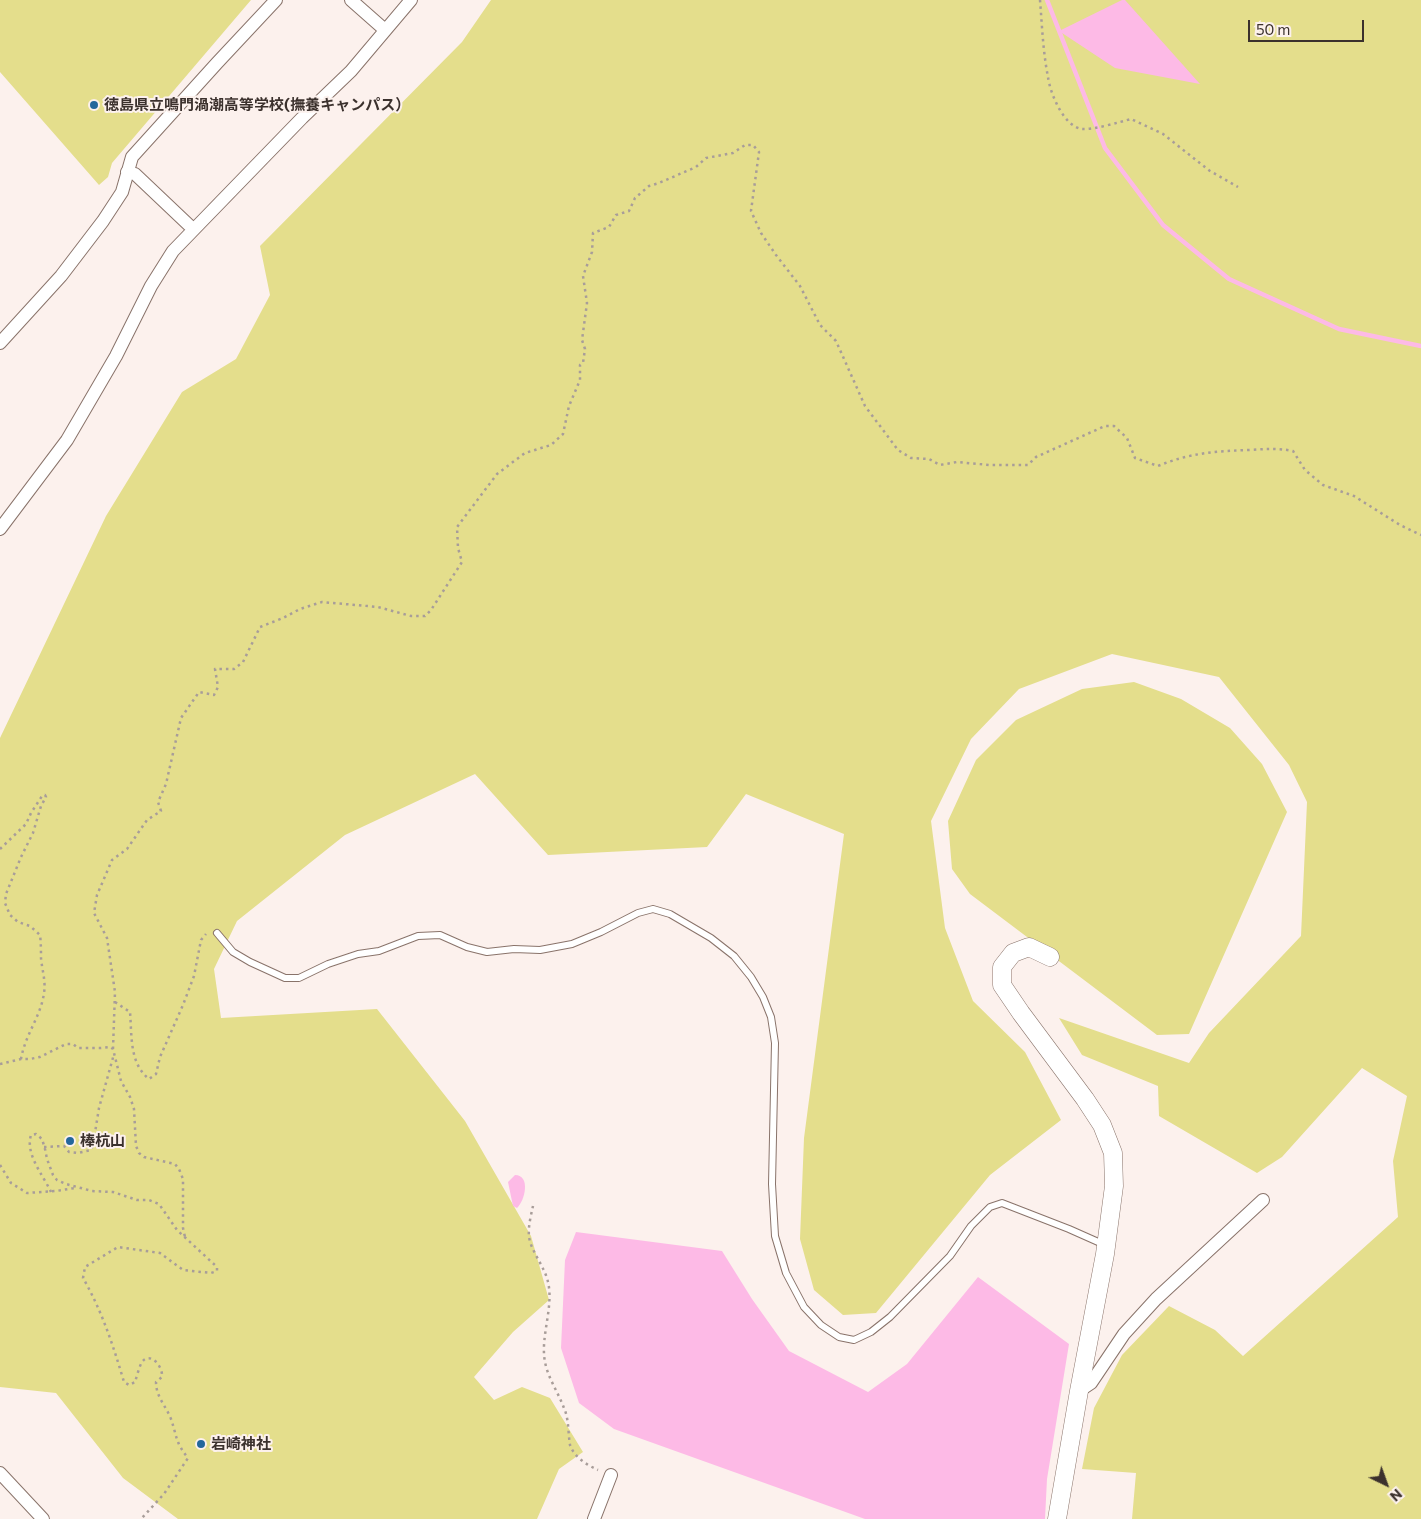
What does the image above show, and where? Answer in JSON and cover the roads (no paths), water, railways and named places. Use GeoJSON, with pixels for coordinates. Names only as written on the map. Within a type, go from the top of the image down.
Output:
{"type":"FeatureCollection","features":[{"type":"Feature","properties":{"kind":"street"},"geometry":{"type":"LineString","coordinates":[[0,343],[61,276],[103,220],[122,192],[132,158],[276,0]]}},
{"type":"Feature","properties":{"kind":"street"},"geometry":{"type":"LineString","coordinates":[[352,0],[385,30]]}},
{"type":"Feature","properties":{"kind":"street"},"geometry":{"type":"LineString","coordinates":[[0,529],[67,440],[116,356],[151,286],[173,251],[302,118],[351,71],[410,0]]}},
{"type":"Feature","properties":{"kind":"street"},"geometry":{"type":"LineString","coordinates":[[127,172],[136,174],[193,229]]}},
{"type":"Feature","properties":{"kind":"street"},"geometry":{"type":"LineString","coordinates":[[1050,957],[1029,947],[1013,953],[1002,967],[1002,985],[1086,1099],[1102,1125],[1113,1153],[1114,1178],[1106,1245],[1057,1519]]}},
{"type":"Feature","properties":{"kind":"street"},"geometry":{"type":"LineString","coordinates":[[1079,1391],[1091,1383],[1124,1334],[1156,1299],[1263,1200]]}},
{"type":"Feature","properties":{"kind":"street"},"geometry":{"type":"LineString","coordinates":[[0,1473],[43,1519]]}},
{"type":"Feature","properties":{"kind":"street"},"geometry":{"type":"LineString","coordinates":[[594,1519],[611,1475]]}},
{"type":"Feature","properties":{"kind":"lane"},"geometry":{"type":"LineString","coordinates":[[217,933],[233,952],[285,978],[299,978],[328,964],[358,954],[379,951],[418,936],[440,935],[467,947],[487,952],[514,949],[540,950],[572,944],[638,913],[653,909],[670,914],[711,938],[734,956],[750,976],[763,997],[771,1017],[774,1044],[772,1184],[775,1236],[786,1273],[804,1307],[821,1325],[839,1337],[854,1340],[871,1332],[890,1317],[950,1256],[971,1226],[990,1207],[1002,1204],[1106,1245]]}},
{"type":"Feature","properties":{"kind":"waterway"},"geometry":{"type":"LineString","coordinates":[[1047,0],[1105,148],[1163,225],[1229,279],[1339,329],[1421,346]]}},
{"type":"Feature","properties":{"kind":"place","name":"徳島県立鳴門渦潮高等学校(撫養キャンパス）"},"geometry":{"type":"Point","coordinates":[94,105]}},
{"type":"Feature","properties":{"kind":"place","name":"棒杭山"},"geometry":{"type":"Point","coordinates":[70,1141]}},
{"type":"Feature","properties":{"kind":"place","name":"岩崎神社"},"geometry":{"type":"Point","coordinates":[201,1444]}}]}
